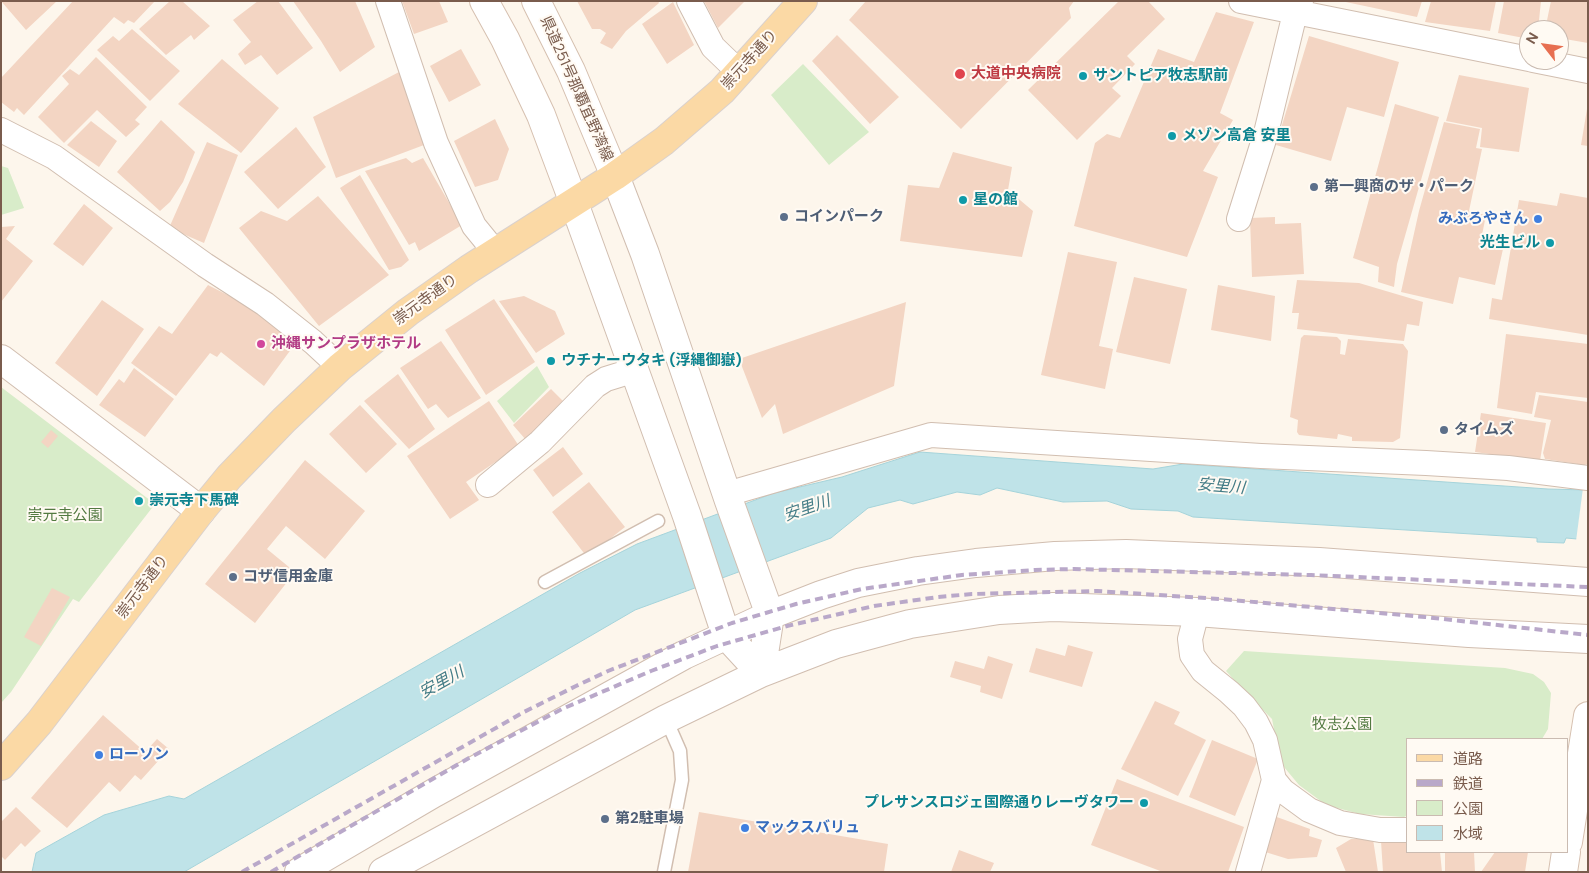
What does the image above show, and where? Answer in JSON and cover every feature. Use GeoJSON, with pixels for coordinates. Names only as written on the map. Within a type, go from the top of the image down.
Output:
{"type":"FeatureCollection","features":[{"type":"Feature","properties":{"kind":"main road","name":"崇元寺通り"},"geometry":{"type":"LineString","coordinates":[[1,766],[39,723],[201,511],[256,448],[340,368],[408,312],[615,176],[664,141],[704,108],[803,1]]}},
{"type":"Feature","properties":{"kind":"street"},"geometry":{"type":"LineString","coordinates":[[388,1],[436,143],[474,226],[496,253]]}},
{"type":"Feature","properties":{"kind":"street"},"geometry":{"type":"LineString","coordinates":[[484,1],[505,39],[541,114],[687,516],[726,635],[761,673]]}},
{"type":"Feature","properties":{"kind":"street","name":"県道251号那覇宜野湾線"},"geometry":{"type":"LineString","coordinates":[[536,1],[571,71],[645,254],[770,615]]}},
{"type":"Feature","properties":{"kind":"street"},"geometry":{"type":"LineString","coordinates":[[689,1],[713,47],[739,72]]}},
{"type":"Feature","properties":{"kind":"street"},"geometry":{"type":"LineString","coordinates":[[1241,1],[1298,7],[1519,57]]}},
{"type":"Feature","properties":{"kind":"street"},"geometry":{"type":"LineString","coordinates":[[1239,219],[1266,133],[1298,7]]}},
{"type":"Feature","properties":{"kind":"street"},"geometry":{"type":"LineString","coordinates":[[1569,67],[1588,71]]}},
{"type":"Feature","properties":{"kind":"street"},"geometry":{"type":"LineString","coordinates":[[1,130],[54,157],[205,265],[265,304],[313,342],[340,368]]}},
{"type":"Feature","properties":{"kind":"street"},"geometry":{"type":"LineString","coordinates":[[1,359],[201,511]]}},
{"type":"Feature","properties":{"kind":"street"},"geometry":{"type":"LineString","coordinates":[[488,484],[540,442],[595,386],[606,379],[634,370]]}},
{"type":"Feature","properties":{"kind":"street"},"geometry":{"type":"LineString","coordinates":[[728,498],[931,435],[1261,456],[1508,468],[1588,478]]}},
{"type":"Feature","properties":{"kind":"street"},"geometry":{"type":"LineString","coordinates":[[299,872],[434,793],[684,655],[770,615],[821,595],[858,584],[918,571],[976,563],[1056,556],[1126,554],[1275,560],[1588,582]]}},
{"type":"Feature","properties":{"kind":"street"},"geometry":{"type":"LineString","coordinates":[[383,872],[666,719],[761,673],[836,644],[919,622],[990,611],[1053,606],[1197,612],[1588,639]]}},
{"type":"Feature","properties":{"kind":"street"},"geometry":{"type":"LineString","coordinates":[[1197,612],[1190,638],[1192,655],[1203,671],[1244,706],[1256,722],[1265,740],[1274,780],[1248,872]]}},
{"type":"Feature","properties":{"kind":"street"},"geometry":{"type":"LineString","coordinates":[[761,673],[770,615]]}},
{"type":"Feature","properties":{"kind":"street"},"geometry":{"type":"LineString","coordinates":[[1569,830],[1574,768],[1588,716]]}},
{"type":"Feature","properties":{"kind":"street"},"geometry":{"type":"LineString","coordinates":[[1274,780],[1283,790],[1310,810],[1340,823],[1380,830],[1406,830]]}},
{"type":"Feature","properties":{"kind":"street"},"geometry":{"type":"LineString","coordinates":[[1563,872],[1566,853]]}},
{"type":"Feature","properties":{"kind":"lane"},"geometry":{"type":"LineString","coordinates":[[545,582],[658,521]]}},
{"type":"Feature","properties":{"kind":"lane"},"geometry":{"type":"LineString","coordinates":[[664,872],[682,780],[680,751],[666,719]]}},
{"type":"Feature","properties":{"kind":"green space"},"geometry":{"type":"Polygon","coordinates":[[[803,64],[869,132],[829,165],[771,95],[803,64]]]}},
{"type":"Feature","properties":{"kind":"green space"},"geometry":{"type":"Polygon","coordinates":[[[1,166],[8,168],[24,208],[1,215],[1,166]]]}},
{"type":"Feature","properties":{"kind":"green space"},"geometry":{"type":"Polygon","coordinates":[[[537,366],[549,387],[514,423],[497,401],[537,366]]]}},
{"type":"Feature","properties":{"kind":"green space","name":"崇元寺公園"},"geometry":{"type":"Polygon","coordinates":[[[1,387],[155,504],[79,602],[73,599],[11,692],[1,703],[1,387]]]}},
{"type":"Feature","properties":{"kind":"green space","name":"牧志公園"},"geometry":{"type":"Polygon","coordinates":[[[1244,651],[1505,668],[1533,674],[1544,682],[1551,693],[1548,729],[1543,738],[1406,738],[1406,816],[1360,814],[1326,805],[1299,785],[1284,767],[1278,750],[1272,719],[1226,671],[1244,651]]]}},
{"type":"Feature","properties":{"kind":"water","name":"安里川"},"geometry":{"type":"Polygon","coordinates":[[[920,452],[1153,469],[1183,464],[1548,489],[1588,490],[1588,540],[1566,538],[1564,543],[1537,542],[1537,538],[1193,517],[1178,511],[1131,509],[1107,501],[1063,502],[997,488],[980,495],[957,492],[913,504],[900,500],[868,508],[831,538],[635,610],[184,872],[32,872],[36,853],[104,815],[169,796],[184,799],[580,573],[637,544],[774,493],[842,477],[920,452]]]}},
{"type":"Feature","properties":{"kind":"pier"},"geometry":{"type":"Polygon","coordinates":[[[1583,488],[1588,488],[1588,543],[1576,541],[1583,488]]]}},
{"type":"Feature","properties":{"kind":"building"},"geometry":{"type":"Polygon","coordinates":[[[1,1],[57,1],[26,30],[1,1]]]}},
{"type":"Feature","properties":{"kind":"building"},"geometry":{"type":"Polygon","coordinates":[[[73,1],[155,1],[134,23],[128,20],[124,24],[114,17],[24,115],[17,108],[14,112],[1,102],[1,78],[73,1]]]}},
{"type":"Feature","properties":{"kind":"building"},"geometry":{"type":"Polygon","coordinates":[[[170,1],[182,1],[210,26],[194,40],[191,35],[166,55],[139,29],[170,1]]]}},
{"type":"Feature","properties":{"kind":"building"},"geometry":{"type":"Polygon","coordinates":[[[258,1],[278,1],[313,48],[277,75],[261,55],[245,65],[238,54],[251,42],[233,20],[258,1]]]}},
{"type":"Feature","properties":{"kind":"building"},"geometry":{"type":"Polygon","coordinates":[[[293,1],[355,1],[375,47],[340,72],[293,1]]]}},
{"type":"Feature","properties":{"kind":"building"},"geometry":{"type":"Polygon","coordinates":[[[402,1],[439,1],[448,22],[414,34],[402,1]]]}},
{"type":"Feature","properties":{"kind":"building"},"geometry":{"type":"Polygon","coordinates":[[[577,1],[658,1],[659,3],[626,31],[612,49],[600,43],[606,33],[600,29],[592,29],[577,1]]]}},
{"type":"Feature","properties":{"kind":"building"},"geometry":{"type":"Polygon","coordinates":[[[704,1],[745,1],[718,28],[704,1]]]}},
{"type":"Feature","properties":{"kind":"building","name":"大道中央病院"},"geometry":{"type":"Polygon","coordinates":[[[866,1],[1074,1],[1069,8],[1071,18],[961,129],[849,20],[866,1]]]}},
{"type":"Feature","properties":{"kind":"building","name":"サントピア牧志駅前"},"geometry":{"type":"Polygon","coordinates":[[[1119,1],[1148,1],[1165,19],[1127,56],[1135,64],[1112,88],[1121,96],[1077,140],[1028,90],[1119,1]]]}},
{"type":"Feature","properties":{"kind":"building"},"geometry":{"type":"Polygon","coordinates":[[[1341,1],[1422,1],[1417,17],[1341,1]]]}},
{"type":"Feature","properties":{"kind":"building"},"geometry":{"type":"Polygon","coordinates":[[[1431,1],[1496,1],[1490,31],[1425,22],[1431,1]]]}},
{"type":"Feature","properties":{"kind":"building"},"geometry":{"type":"Polygon","coordinates":[[[1504,1],[1541,1],[1539,20],[1519,20],[1519,37],[1498,33],[1504,1]]]}},
{"type":"Feature","properties":{"kind":"building"},"geometry":{"type":"Polygon","coordinates":[[[1551,1],[1588,1],[1588,43],[1569,40],[1569,20],[1547,20],[1551,1]]]}},
{"type":"Feature","properties":{"kind":"building"},"geometry":{"type":"Polygon","coordinates":[[[673,2],[694,45],[667,64],[642,24],[673,2]]]}},
{"type":"Feature","properties":{"kind":"building","name":"メゾン高倉 安里"},"geometry":{"type":"Polygon","coordinates":[[[1216,12],[1254,22],[1220,113],[1233,120],[1203,171],[1218,177],[1187,257],[1074,226],[1095,143],[1107,134],[1120,138],[1158,49],[1194,62],[1216,12]]]}},
{"type":"Feature","properties":{"kind":"building"},"geometry":{"type":"Polygon","coordinates":[[[132,29],[180,71],[150,101],[97,50],[113,36],[119,41],[132,29]]]}},
{"type":"Feature","properties":{"kind":"building"},"geometry":{"type":"Polygon","coordinates":[[[837,35],[899,97],[870,124],[812,61],[837,35]]]}},
{"type":"Feature","properties":{"kind":"building"},"geometry":{"type":"Polygon","coordinates":[[[1309,36],[1399,62],[1384,117],[1347,107],[1331,161],[1276,145],[1309,36]]]}},
{"type":"Feature","properties":{"kind":"building"},"geometry":{"type":"Polygon","coordinates":[[[461,49],[481,85],[449,102],[430,66],[461,49]]]}},
{"type":"Feature","properties":{"kind":"building"},"geometry":{"type":"Polygon","coordinates":[[[96,57],[147,107],[135,120],[140,124],[126,137],[97,110],[64,143],[38,117],[69,84],[62,76],[70,69],[79,75],[96,57]]]}},
{"type":"Feature","properties":{"kind":"building"},"geometry":{"type":"Polygon","coordinates":[[[222,59],[279,108],[241,153],[178,104],[222,59]]]}},
{"type":"Feature","properties":{"kind":"building"},"geometry":{"type":"Polygon","coordinates":[[[401,71],[424,145],[336,178],[313,117],[401,71]]]}},
{"type":"Feature","properties":{"kind":"building"},"geometry":{"type":"Polygon","coordinates":[[[1459,75],[1529,88],[1519,152],[1480,147],[1482,128],[1446,121],[1459,75]]]}},
{"type":"Feature","properties":{"kind":"building"},"geometry":{"type":"Polygon","coordinates":[[[1395,104],[1439,117],[1397,264],[1394,287],[1378,282],[1379,267],[1353,258],[1395,104]]]}},
{"type":"Feature","properties":{"kind":"building"},"geometry":{"type":"Polygon","coordinates":[[[1588,109],[1588,146],[1581,145],[1588,109]]]}},
{"type":"Feature","properties":{"kind":"building"},"geometry":{"type":"Polygon","coordinates":[[[495,119],[509,149],[498,180],[475,187],[454,141],[495,119]]]}},
{"type":"Feature","properties":{"kind":"building"},"geometry":{"type":"Polygon","coordinates":[[[161,120],[195,152],[183,182],[170,202],[160,211],[117,172],[161,120]]]}},
{"type":"Feature","properties":{"kind":"building"},"geometry":{"type":"Polygon","coordinates":[[[91,121],[117,141],[99,167],[67,145],[91,121]]]}},
{"type":"Feature","properties":{"kind":"building"},"geometry":{"type":"Polygon","coordinates":[[[1444,122],[1480,129],[1476,148],[1482,149],[1469,211],[1486,215],[1482,235],[1505,240],[1495,285],[1459,277],[1453,304],[1401,292],[1419,211],[1444,122]]]}},
{"type":"Feature","properties":{"kind":"building"},"geometry":{"type":"Polygon","coordinates":[[[296,127],[326,167],[278,209],[244,172],[296,127]]]}},
{"type":"Feature","properties":{"kind":"building"},"geometry":{"type":"Polygon","coordinates":[[[207,142],[238,155],[204,243],[169,228],[207,142]]]}},
{"type":"Feature","properties":{"kind":"building","name":"星の館"},"geometry":{"type":"Polygon","coordinates":[[[953,152],[1012,167],[1008,190],[1033,211],[1022,257],[900,241],[908,185],[939,188],[953,152]]]}},
{"type":"Feature","properties":{"kind":"building"},"geometry":{"type":"Polygon","coordinates":[[[406,158],[412,163],[423,158],[462,225],[419,251],[415,242],[409,245],[365,171],[406,158]]]}},
{"type":"Feature","properties":{"kind":"building"},"geometry":{"type":"Polygon","coordinates":[[[360,175],[409,260],[401,267],[389,270],[340,188],[360,175]]]}},
{"type":"Feature","properties":{"kind":"building","name":"光生ビル"},"geometry":{"type":"Polygon","coordinates":[[[1560,193],[1588,198],[1588,335],[1489,319],[1492,298],[1502,300],[1519,200],[1557,206],[1560,193]]]}},
{"type":"Feature","properties":{"kind":"building"},"geometry":{"type":"Polygon","coordinates":[[[318,196],[389,275],[319,326],[239,228],[261,211],[287,221],[318,196]]]}},
{"type":"Feature","properties":{"kind":"building"},"geometry":{"type":"Polygon","coordinates":[[[84,204],[113,228],[83,266],[53,244],[84,204]]]}},
{"type":"Feature","properties":{"kind":"building"},"geometry":{"type":"Polygon","coordinates":[[[1275,217],[1275,224],[1301,223],[1304,274],[1252,277],[1250,218],[1275,217]]]}},
{"type":"Feature","properties":{"kind":"building"},"geometry":{"type":"Polygon","coordinates":[[[15,226],[6,239],[33,261],[1,302],[1,227],[15,226]]]}},
{"type":"Feature","properties":{"kind":"building"},"geometry":{"type":"Polygon","coordinates":[[[1068,252],[1117,262],[1099,346],[1113,349],[1105,389],[1041,375],[1068,252]]]}},
{"type":"Feature","properties":{"kind":"building"},"geometry":{"type":"Polygon","coordinates":[[[1134,277],[1187,289],[1170,364],[1116,352],[1134,277]]]}},
{"type":"Feature","properties":{"kind":"building"},"geometry":{"type":"Polygon","coordinates":[[[1297,280],[1359,283],[1423,302],[1419,326],[1407,324],[1404,341],[1297,329],[1299,313],[1292,313],[1297,280]]]}},
{"type":"Feature","properties":{"kind":"building"},"geometry":{"type":"Polygon","coordinates":[[[208,285],[257,310],[295,344],[264,386],[221,352],[217,357],[210,353],[176,396],[131,363],[159,326],[172,334],[208,285]]]}},
{"type":"Feature","properties":{"kind":"building"},"geometry":{"type":"Polygon","coordinates":[[[1218,285],[1275,296],[1271,341],[1211,330],[1218,285]]]}},
{"type":"Feature","properties":{"kind":"building"},"geometry":{"type":"Polygon","coordinates":[[[524,296],[555,311],[565,334],[536,353],[499,301],[524,296]]]}},
{"type":"Feature","properties":{"kind":"building"},"geometry":{"type":"Polygon","coordinates":[[[494,299],[535,362],[486,395],[445,330],[494,299]]]}},
{"type":"Feature","properties":{"kind":"building"},"geometry":{"type":"Polygon","coordinates":[[[102,300],[144,329],[97,396],[55,363],[102,300]]]}},
{"type":"Feature","properties":{"kind":"building"},"geometry":{"type":"Polygon","coordinates":[[[906,302],[894,386],[783,434],[775,404],[762,418],[739,359],[906,302]]]}},
{"type":"Feature","properties":{"kind":"building"},"geometry":{"type":"Polygon","coordinates":[[[1506,334],[1588,344],[1588,398],[1536,392],[1532,414],[1497,408],[1506,334]]]}},
{"type":"Feature","properties":{"kind":"building"},"geometry":{"type":"Polygon","coordinates":[[[1304,335],[1337,337],[1341,341],[1340,354],[1345,355],[1348,339],[1403,344],[1408,351],[1400,438],[1393,442],[1352,441],[1352,437],[1338,434],[1337,439],[1299,435],[1297,432],[1298,420],[1290,417],[1301,338],[1304,335]]]}},
{"type":"Feature","properties":{"kind":"building"},"geometry":{"type":"Polygon","coordinates":[[[441,341],[481,398],[448,418],[436,404],[428,409],[400,368],[441,341]]]}},
{"type":"Feature","properties":{"kind":"building"},"geometry":{"type":"Polygon","coordinates":[[[134,368],[174,399],[145,437],[99,405],[119,379],[124,383],[134,368]]]}},
{"type":"Feature","properties":{"kind":"building"},"geometry":{"type":"Polygon","coordinates":[[[398,374],[435,429],[409,449],[364,401],[398,374]]]}},
{"type":"Feature","properties":{"kind":"building"},"geometry":{"type":"Polygon","coordinates":[[[551,389],[564,402],[526,440],[513,425],[551,389]]]}},
{"type":"Feature","properties":{"kind":"building"},"geometry":{"type":"Polygon","coordinates":[[[1539,395],[1588,402],[1588,464],[1545,459],[1543,453],[1551,420],[1534,417],[1539,395]]]}},
{"type":"Feature","properties":{"kind":"building"},"geometry":{"type":"Polygon","coordinates":[[[489,401],[519,446],[466,482],[479,500],[450,519],[407,456],[489,401]]]}},
{"type":"Feature","properties":{"kind":"building"},"geometry":{"type":"Polygon","coordinates":[[[360,405],[397,444],[366,473],[329,434],[360,405]]]}},
{"type":"Feature","properties":{"kind":"building"},"geometry":{"type":"Polygon","coordinates":[[[1481,413],[1546,423],[1540,461],[1475,452],[1481,413]]]}},
{"type":"Feature","properties":{"kind":"building"},"geometry":{"type":"Polygon","coordinates":[[[51,430],[58,436],[48,448],[41,442],[51,430]]]}},
{"type":"Feature","properties":{"kind":"building"},"geometry":{"type":"Polygon","coordinates":[[[563,447],[583,474],[553,497],[533,470],[563,447]]]}},
{"type":"Feature","properties":{"kind":"building"},"geometry":{"type":"Polygon","coordinates":[[[305,460],[365,511],[325,559],[286,526],[267,549],[295,572],[255,623],[205,584],[305,460]]]}},
{"type":"Feature","properties":{"kind":"building"},"geometry":{"type":"Polygon","coordinates":[[[589,482],[625,527],[587,557],[552,512],[589,482]]]}},
{"type":"Feature","properties":{"kind":"building"},"geometry":{"type":"Polygon","coordinates":[[[52,588],[70,597],[41,646],[24,637],[52,588]]]}},
{"type":"Feature","properties":{"kind":"building"},"geometry":{"type":"Polygon","coordinates":[[[1068,645],[1093,652],[1082,687],[1029,672],[1036,648],[1065,656],[1068,645]]]}},
{"type":"Feature","properties":{"kind":"building"},"geometry":{"type":"Polygon","coordinates":[[[988,656],[1013,664],[1002,699],[980,692],[981,686],[950,677],[955,661],[984,669],[988,656]]]}},
{"type":"Feature","properties":{"kind":"building"},"geometry":{"type":"Polygon","coordinates":[[[1155,701],[1180,712],[1174,724],[1206,740],[1178,796],[1121,769],[1155,701]]]}},
{"type":"Feature","properties":{"kind":"building"},"geometry":{"type":"Polygon","coordinates":[[[103,715],[145,752],[157,739],[169,749],[141,780],[135,775],[120,792],[109,782],[67,828],[31,798],[103,715]]]}},
{"type":"Feature","properties":{"kind":"building"},"geometry":{"type":"Polygon","coordinates":[[[1212,740],[1258,759],[1235,816],[1189,797],[1212,740]]]}},
{"type":"Feature","properties":{"kind":"building","name":"プレサンスロジェ国際通りレーヴタワー"},"geometry":{"type":"Polygon","coordinates":[[[1117,779],[1244,827],[1228,872],[1163,872],[1091,845],[1117,779]]]}},
{"type":"Feature","properties":{"kind":"building"},"geometry":{"type":"Polygon","coordinates":[[[16,807],[41,831],[25,847],[21,843],[5,860],[1,856],[1,822],[16,807]]]}},
{"type":"Feature","properties":{"kind":"building","name":"マックスバリュ"},"geometry":{"type":"Polygon","coordinates":[[[699,812],[888,844],[884,872],[688,872],[699,812]]]}},
{"type":"Feature","properties":{"kind":"building"},"geometry":{"type":"Polygon","coordinates":[[[1274,816],[1310,829],[1309,836],[1322,840],[1317,857],[1288,859],[1262,851],[1274,816]]]}},
{"type":"Feature","properties":{"kind":"building"},"geometry":{"type":"Polygon","coordinates":[[[1406,838],[1406,853],[1440,853],[1442,872],[1383,872],[1381,841],[1406,838]]]}},
{"type":"Feature","properties":{"kind":"building"},"geometry":{"type":"Polygon","coordinates":[[[1351,839],[1373,839],[1378,872],[1346,872],[1336,848],[1351,839]]]}},
{"type":"Feature","properties":{"kind":"building"},"geometry":{"type":"Polygon","coordinates":[[[959,850],[994,863],[990,872],[951,872],[959,850]]]}},
{"type":"Feature","properties":{"kind":"building"},"geometry":{"type":"Polygon","coordinates":[[[1445,853],[1474,853],[1475,872],[1445,872],[1445,853]]]}},
{"type":"Feature","properties":{"kind":"building"},"geometry":{"type":"Polygon","coordinates":[[[1494,853],[1528,853],[1525,872],[1481,872],[1494,853]]]}},
{"type":"Feature","properties":{"kind":"railway"},"geometry":{"type":"LineString","coordinates":[[242,872],[524,712],[608,671],[732,623],[796,604],[862,589],[962,575],[1074,569],[1311,575],[1588,587]]}},
{"type":"Feature","properties":{"kind":"railway"},"geometry":{"type":"LineString","coordinates":[[271,872],[469,758],[562,709],[651,671],[717,646],[787,626],[874,606],[972,594],[1097,591],[1220,599],[1425,617],[1588,635]]}},
{"type":"Feature","properties":{"kind":"place","name":"大道中央病院"},"geometry":{"type":"Point","coordinates":[960,74]}},
{"type":"Feature","properties":{"kind":"place","name":"サントピア牧志駅前"},"geometry":{"type":"Point","coordinates":[1083,76]}},
{"type":"Feature","properties":{"kind":"place","name":"メゾン高倉 安里"},"geometry":{"type":"Point","coordinates":[1172,136]}},
{"type":"Feature","properties":{"kind":"place","name":"第一興商のザ・パーク"},"geometry":{"type":"Point","coordinates":[1314,187]}},
{"type":"Feature","properties":{"kind":"place","name":"星の館"},"geometry":{"type":"Point","coordinates":[963,200]}},
{"type":"Feature","properties":{"kind":"place","name":"コインパーク"},"geometry":{"type":"Point","coordinates":[784,217]}},
{"type":"Feature","properties":{"kind":"place","name":"みぶろやさん"},"geometry":{"type":"Point","coordinates":[1538,219]}},
{"type":"Feature","properties":{"kind":"place","name":"光生ビル"},"geometry":{"type":"Point","coordinates":[1550,243]}},
{"type":"Feature","properties":{"kind":"place","name":"沖縄サンプラザホテル"},"geometry":{"type":"Point","coordinates":[261,344]}},
{"type":"Feature","properties":{"kind":"place","name":"ウチナーウタキ (浮縄御嶽)"},"geometry":{"type":"Point","coordinates":[551,361]}},
{"type":"Feature","properties":{"kind":"place","name":"タイムズ"},"geometry":{"type":"Point","coordinates":[1444,430]}},
{"type":"Feature","properties":{"kind":"place","name":"崇元寺下馬碑"},"geometry":{"type":"Point","coordinates":[139,501]}},
{"type":"Feature","properties":{"kind":"place","name":"コザ信用金庫"},"geometry":{"type":"Point","coordinates":[233,577]}},
{"type":"Feature","properties":{"kind":"place","name":"ローソン"},"geometry":{"type":"Point","coordinates":[99,755]}},
{"type":"Feature","properties":{"kind":"place","name":"プレサンスロジェ国際通りレーヴタワー"},"geometry":{"type":"Point","coordinates":[1144,803]}},
{"type":"Feature","properties":{"kind":"place","name":"第2駐車場"},"geometry":{"type":"Point","coordinates":[605,819]}},
{"type":"Feature","properties":{"kind":"place","name":"マックスバリュ"},"geometry":{"type":"Point","coordinates":[745,828]}}]}
